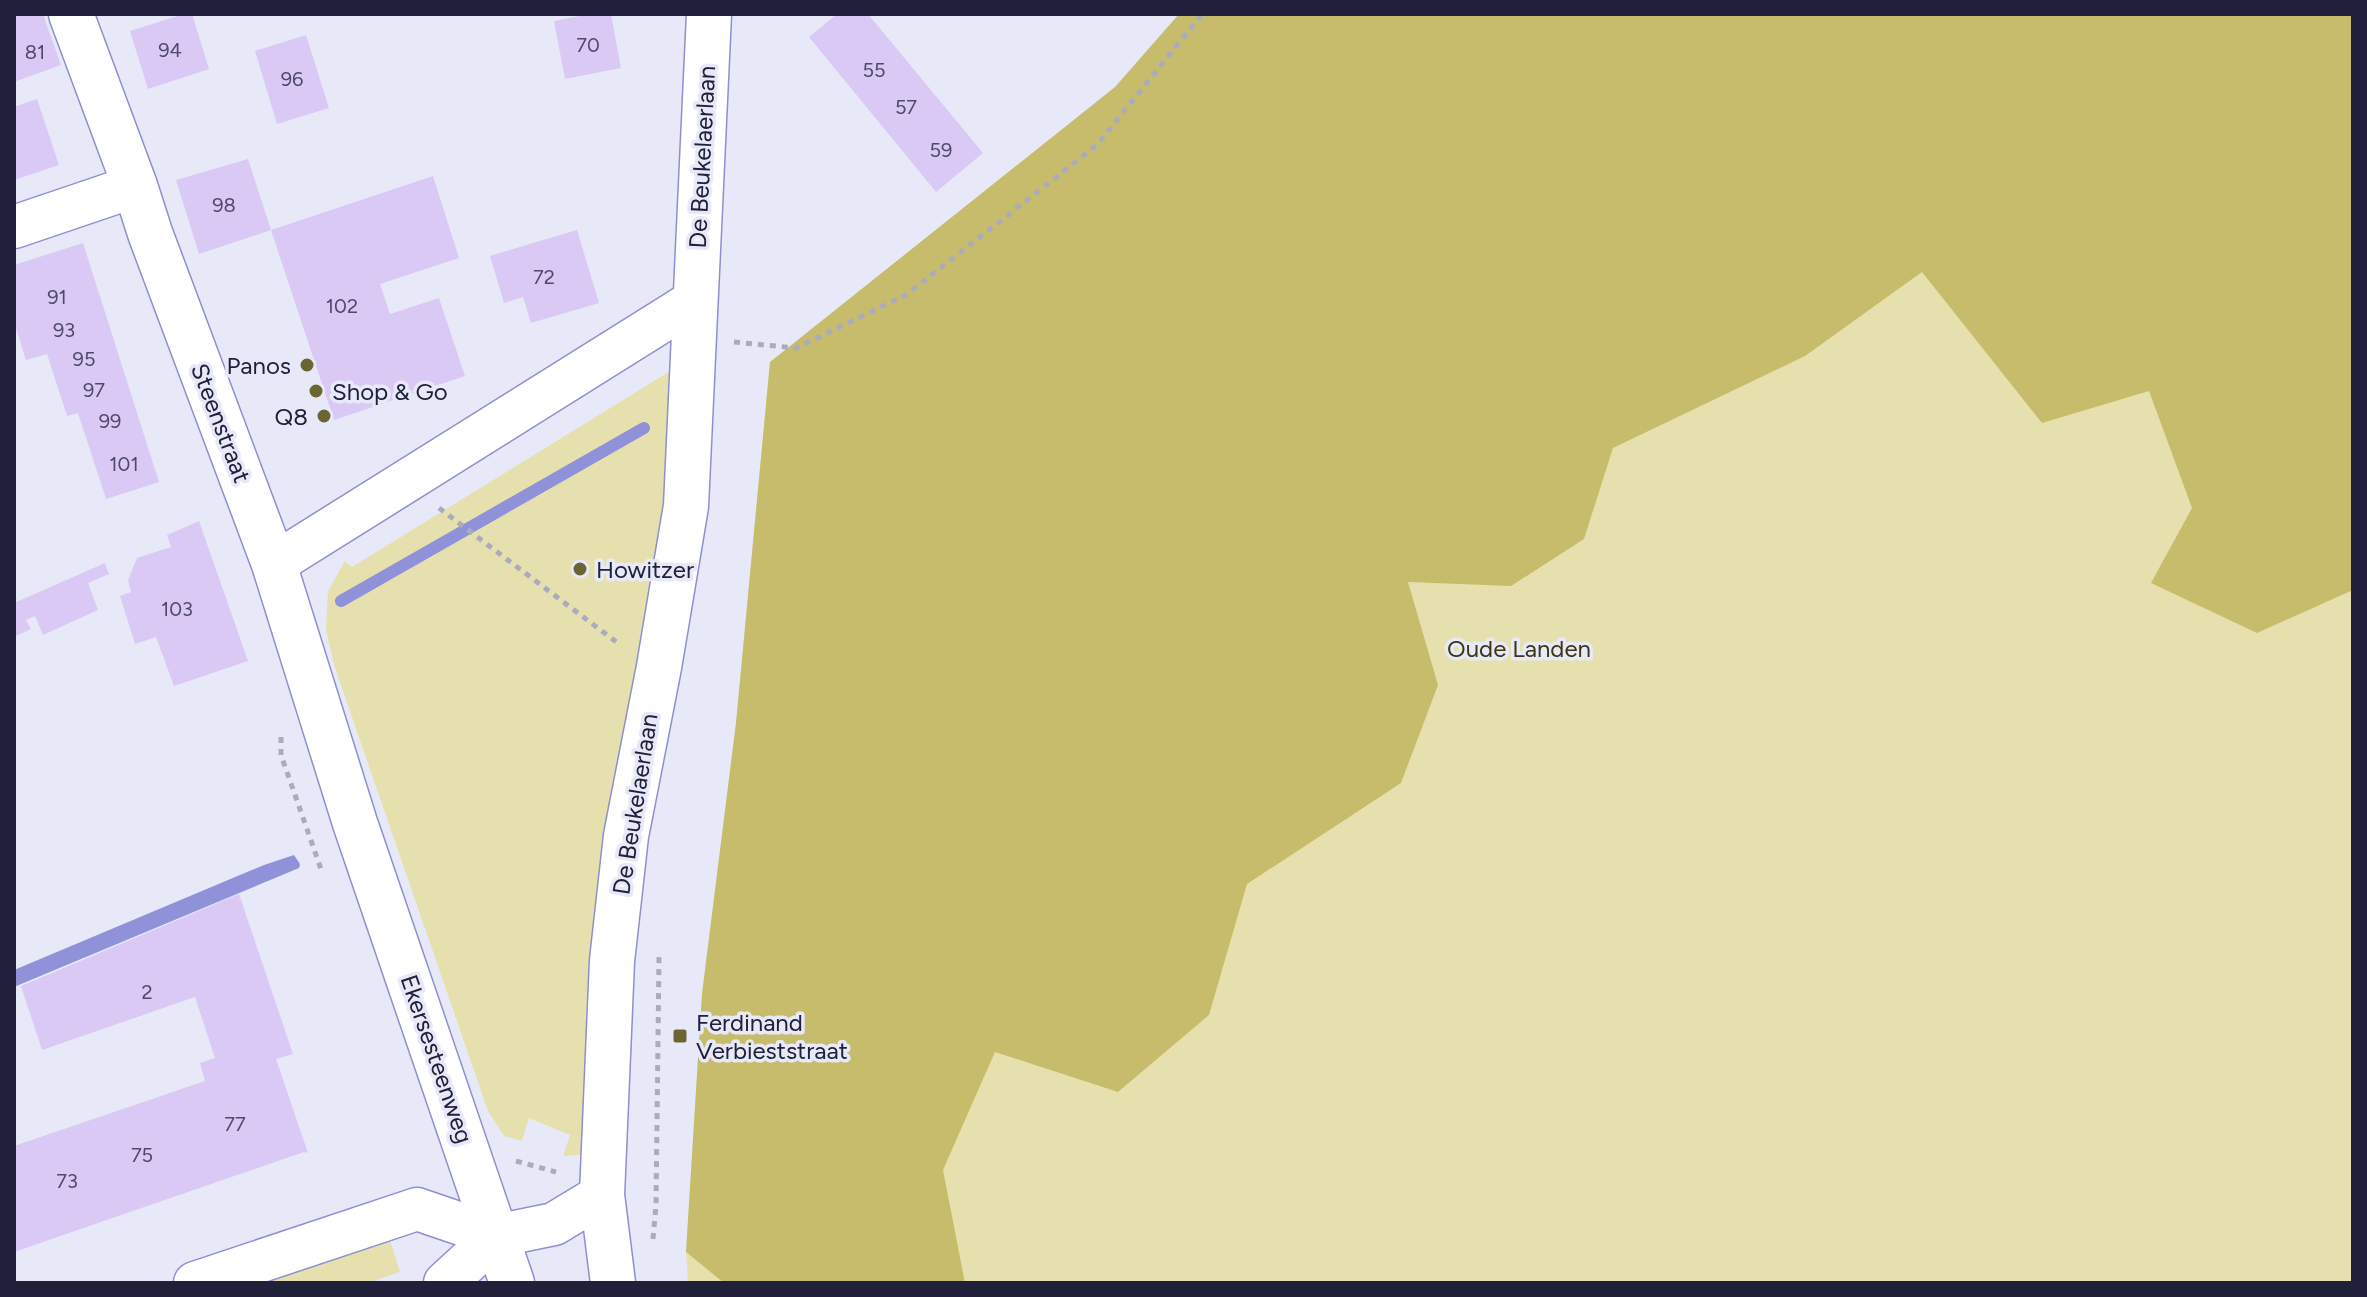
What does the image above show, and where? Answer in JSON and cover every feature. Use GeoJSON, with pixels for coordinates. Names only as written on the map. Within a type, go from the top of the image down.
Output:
{"type":"FeatureCollection","features":[{"type":"Feature","properties":{"kind":"main road","name":"Steenstraat"},"geometry":{"type":"LineString","coordinates":[[71,14],[274,564],[360,837]]}},
{"type":"Feature","properties":{"kind":"main road","name":"De Beukelaerlaan"},"geometry":{"type":"LineString","coordinates":[[602,1190],[612,961],[626,836],[686,506],[709,14]]}},
{"type":"Feature","properties":{"kind":"main road","name":"Ekersesteenweg"},"geometry":{"type":"LineString","coordinates":[[360,837],[512,1283]]}},
{"type":"Feature","properties":{"kind":"main road"},"geometry":{"type":"LineString","coordinates":[[602,1190],[613,1283]]}},
{"type":"Feature","properties":{"kind":"street"},"geometry":{"type":"LineString","coordinates":[[14,227],[135,186]]}},
{"type":"Feature","properties":{"kind":"street"},"geometry":{"type":"LineString","coordinates":[[274,564],[694,301]]}},
{"type":"Feature","properties":{"kind":"street"},"geometry":{"type":"LineString","coordinates":[[195,1283],[417,1209],[496,1236],[554,1224],[602,1190]]}},
{"type":"Feature","properties":{"kind":"street"},"geometry":{"type":"LineString","coordinates":[[445,1283],[496,1236]]}},
{"type":"Feature","properties":{"kind":"path"},"geometry":{"type":"LineString","coordinates":[[732,356],[733,342],[796,348],[906,295],[1097,145],[1202,14]]}},
{"type":"Feature","properties":{"kind":"path"},"geometry":{"type":"LineString","coordinates":[[447,514],[636,657],[659,667]]}},
{"type":"Feature","properties":{"kind":"path"},"geometry":{"type":"LineString","coordinates":[[281,728],[281,755],[323,875]]}},
{"type":"Feature","properties":{"kind":"path"},"geometry":{"type":"LineString","coordinates":[[653,1245],[659,956]]}},
{"type":"Feature","properties":{"kind":"path"},"geometry":{"type":"LineString","coordinates":[[469,1153],[500,1156],[656,1205]]}},
{"type":"Feature","properties":{"kind":"green space","name":"Oude Landen"},"geometry":{"type":"Polygon","coordinates":[[[2353,14],[2353,1283],[688,1283],[686,1252],[702,994],[736,723],[770,362],[1145,107],[2353,14]]]}},
{"type":"Feature","properties":{"kind":"green space"},"geometry":{"type":"Polygon","coordinates":[[[675,368],[682,385],[591,1154],[563,1156],[570,1135],[529,1118],[522,1141],[504,1136],[488,1111],[334,665],[326,630],[328,591],[345,561],[352,567],[675,368]]]}},
{"type":"Feature","properties":{"kind":"green space"},"geometry":{"type":"Polygon","coordinates":[[[389,1237],[400,1272],[368,1283],[255,1283],[389,1237]]]}},
{"type":"Feature","properties":{"kind":"shaded area"},"geometry":{"type":"Polygon","coordinates":[[[1179,14],[2353,14],[2353,590],[2257,633],[2151,583],[2192,508],[2149,391],[2042,423],[1922,272],[1805,356],[1613,448],[1584,539],[1511,586],[1408,582],[1438,685],[1401,783],[1247,884],[1209,1015],[1118,1092],[995,1052],[943,1170],[965,1283],[724,1283],[686,1252],[702,994],[736,723],[770,362],[1115,87],[1179,14]]]}},
{"type":"Feature","properties":{"kind":"water"},"geometry":{"type":"Polygon","coordinates":[[[294,855],[299,868],[14,987],[14,970],[294,855]]]}},
{"type":"Feature","properties":{"kind":"building"},"geometry":{"type":"Polygon","coordinates":[[[14,14],[43,14],[61,65],[14,82],[14,14]]]}},
{"type":"Feature","properties":{"kind":"building"},"geometry":{"type":"Polygon","coordinates":[[[192,14],[209,69],[148,89],[130,31],[192,14]]]}},
{"type":"Feature","properties":{"kind":"building"},"geometry":{"type":"Polygon","coordinates":[[[590,14],[611,14],[621,68],[565,79],[554,21],[590,14]]]}},
{"type":"Feature","properties":{"kind":"building"},"geometry":{"type":"Polygon","coordinates":[[[837,14],[868,14],[983,153],[936,192],[809,37],[837,14]]]}},
{"type":"Feature","properties":{"kind":"building"},"geometry":{"type":"Polygon","coordinates":[[[306,35],[329,108],[277,124],[255,51],[306,35]]]}},
{"type":"Feature","properties":{"kind":"building"},"geometry":{"type":"Polygon","coordinates":[[[37,99],[59,165],[14,180],[14,107],[37,99]]]}},
{"type":"Feature","properties":{"kind":"building"},"geometry":{"type":"Polygon","coordinates":[[[248,159],[271,230],[199,254],[176,180],[248,159]]]}},
{"type":"Feature","properties":{"kind":"building"},"geometry":{"type":"Polygon","coordinates":[[[433,176],[459,258],[380,284],[390,314],[439,298],[465,376],[334,420],[271,230],[433,176]]]}},
{"type":"Feature","properties":{"kind":"building"},"geometry":{"type":"Polygon","coordinates":[[[577,230],[599,303],[531,323],[523,297],[504,303],[490,256],[577,230]]]}},
{"type":"Feature","properties":{"kind":"building"},"geometry":{"type":"Polygon","coordinates":[[[83,243],[159,482],[106,499],[78,413],[67,416],[47,354],[26,360],[14,322],[14,265],[83,243]]]}},
{"type":"Feature","properties":{"kind":"building"},"geometry":{"type":"Polygon","coordinates":[[[199,521],[248,661],[174,686],[156,637],[135,644],[120,596],[131,592],[128,580],[137,558],[171,547],[167,535],[199,521]]]}},
{"type":"Feature","properties":{"kind":"building"},"geometry":{"type":"Polygon","coordinates":[[[105,563],[109,574],[88,583],[98,610],[43,635],[35,616],[26,620],[31,629],[14,637],[14,603],[105,563]]]}},
{"type":"Feature","properties":{"kind":"building"},"geometry":{"type":"Polygon","coordinates":[[[239,894],[293,1054],[276,1059],[308,1153],[14,1252],[14,1146],[205,1081],[200,1063],[215,1058],[195,997],[42,1050],[21,986],[239,894]]]}},
{"type":"Feature","properties":{"kind":"waterway"},"geometry":{"type":"LineString","coordinates":[[341,601],[644,428]]}},
{"type":"Feature","properties":{"kind":"place","name":"Panos"},"geometry":{"type":"Point","coordinates":[307,365]}},
{"type":"Feature","properties":{"kind":"place","name":"Shop & Go"},"geometry":{"type":"Point","coordinates":[316,391]}},
{"type":"Feature","properties":{"kind":"place","name":"Q8"},"geometry":{"type":"Point","coordinates":[324,416]}},
{"type":"Feature","properties":{"kind":"place","name":"Howitzer"},"geometry":{"type":"Point","coordinates":[580,569]}},
{"type":"Feature","properties":{"kind":"place","name":"Ferdinand Verbieststraat"},"geometry":{"type":"Point","coordinates":[680,1036]}}]}
